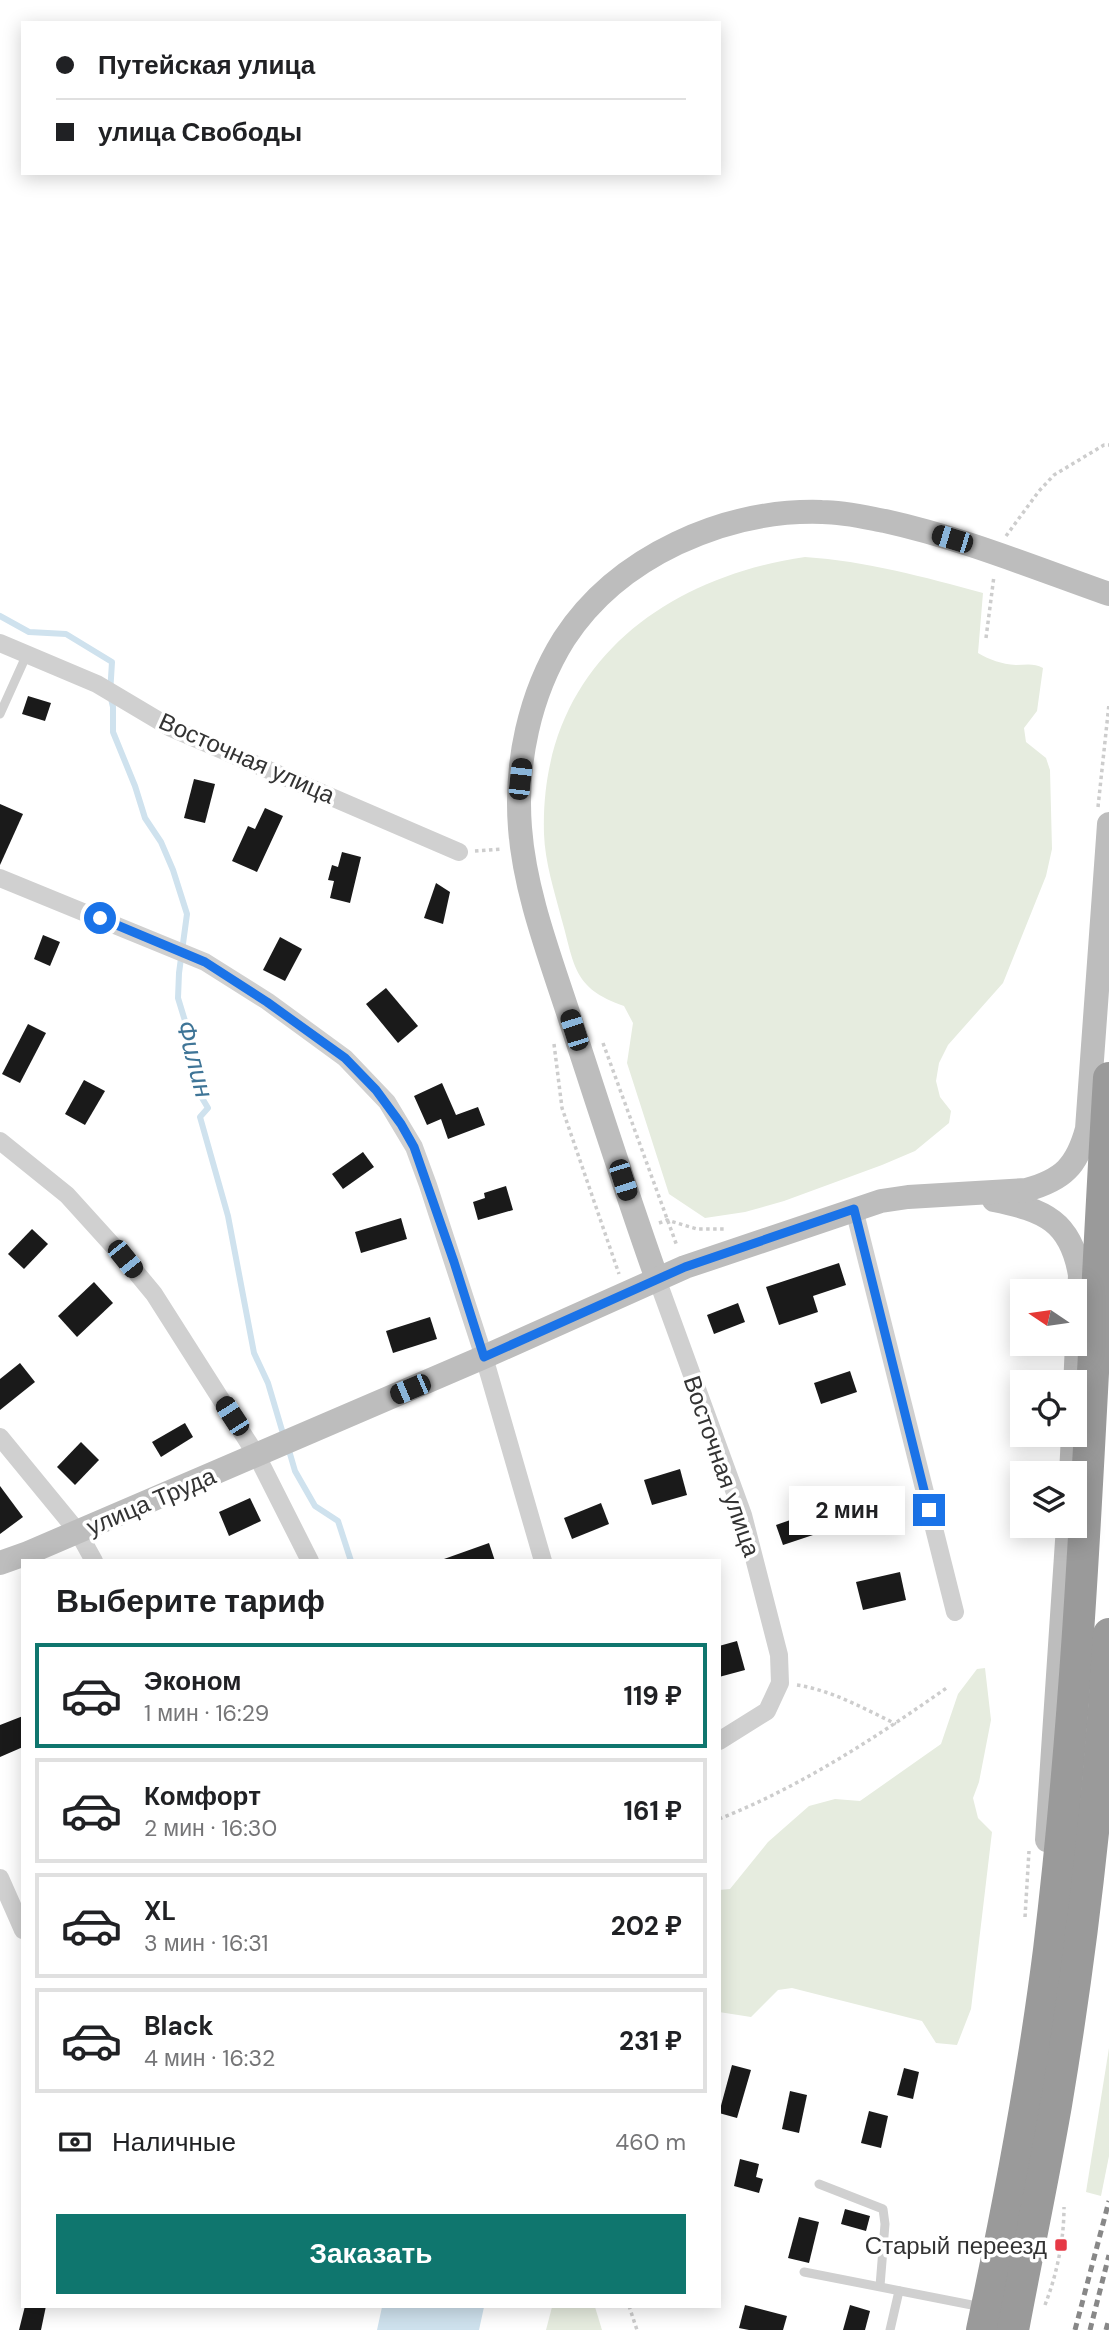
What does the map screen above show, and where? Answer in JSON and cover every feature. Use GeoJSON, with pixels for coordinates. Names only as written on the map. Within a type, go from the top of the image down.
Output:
{"type":"FeatureCollection","features":[{"type":"Feature","properties":{"kind":"highway"},"geometry":{"type":"LineString","coordinates":[[985,2319],[1010,2194],[1038,2027],[1060,1838],[1075,1661],[1109,1078]]}},
{"type":"Feature","properties":{"kind":"highway"},"geometry":{"type":"LineString","coordinates":[[1013,2330],[1056,2106],[1075,1980],[1091,1845],[1109,1634]]}},
{"type":"Feature","properties":{"kind":"street"},"geometry":{"type":"LineString","coordinates":[[657,1279],[549,954],[523,855],[519,814],[521,763],[531,712],[549,668],[565,639],[609,588],[666,550],[702,532],[740,520],[821,512],[849,514],[920,529],[1109,594]]}},
{"type":"Feature","properties":{"kind":"street","name":"Восточная улица"},"geometry":{"type":"LineString","coordinates":[[0,643],[97,684],[171,728],[459,852]]}},
{"type":"Feature","properties":{"kind":"street"},"geometry":{"type":"LineString","coordinates":[[963,1194],[1008,1192],[1044,1185],[1072,1165],[1082,1150],[1087,1129],[1104,818]]}},
{"type":"Feature","properties":{"kind":"street"},"geometry":{"type":"LineString","coordinates":[[0,878],[205,962],[345,1058],[387,1102],[414,1147],[454,1262],[542,1559]]}},
{"type":"Feature","properties":{"kind":"street"},"geometry":{"type":"LineString","coordinates":[[0,1141],[67,1195],[154,1294],[267,1451],[309,1559]]}},
{"type":"Feature","properties":{"kind":"street"},"geometry":{"type":"LineString","coordinates":[[963,1194],[1034,1209],[1061,1227],[1071,1241],[1080,1275],[1076,1370]]}},
{"type":"Feature","properties":{"kind":"street","name":"улица Труда"},"geometry":{"type":"LineString","coordinates":[[0,1563],[267,1451],[685,1267],[881,1201],[963,1194]]}},
{"type":"Feature","properties":{"kind":"street"},"geometry":{"type":"LineString","coordinates":[[854,1209],[955,1612]]}},
{"type":"Feature","properties":{"kind":"street","name":"Восточная улица"},"geometry":{"type":"LineString","coordinates":[[657,1279],[743,1516],[779,1655],[780,1683]]}},
{"type":"Feature","properties":{"kind":"street"},"geometry":{"type":"LineString","coordinates":[[0,1437],[78,1532],[93,1559]]}},
{"type":"Feature","properties":{"kind":"street"},"geometry":{"type":"LineString","coordinates":[[1038,2027],[1048,1800],[1067,1538]]}},
{"type":"Feature","properties":{"kind":"street"},"geometry":{"type":"LineString","coordinates":[[721,1740],[767,1711],[780,1683]]}},
{"type":"Feature","properties":{"kind":"street"},"geometry":{"type":"LineString","coordinates":[[0,1878],[21,1925]]}},
{"type":"Feature","properties":{"kind":"lane"},"geometry":{"type":"LineString","coordinates":[[0,715],[27,654]]}},
{"type":"Feature","properties":{"kind":"lane"},"geometry":{"type":"LineString","coordinates":[[819,2184],[883,2209],[885,2224],[880,2286]]}},
{"type":"Feature","properties":{"kind":"lane"},"geometry":{"type":"LineString","coordinates":[[804,2272],[880,2286],[985,2319]]}},
{"type":"Feature","properties":{"kind":"lane"},"geometry":{"type":"LineString","coordinates":[[890,2330],[899,2291]]}},
{"type":"Feature","properties":{"kind":"path"},"geometry":{"type":"LineString","coordinates":[[1002,541],[1054,475],[1109,445]]}},
{"type":"Feature","properties":{"kind":"path"},"geometry":{"type":"LineString","coordinates":[[986,638],[995,571]]}},
{"type":"Feature","properties":{"kind":"path"},"geometry":{"type":"LineString","coordinates":[[1104,818],[1109,704]]}},
{"type":"Feature","properties":{"kind":"path"},"geometry":{"type":"LineString","coordinates":[[459,852],[503,849],[503,838]]}},
{"type":"Feature","properties":{"kind":"path"},"geometry":{"type":"LineString","coordinates":[[552,1032],[562,1108],[613,1259]]}},
{"type":"Feature","properties":{"kind":"path"},"geometry":{"type":"LineString","coordinates":[[602,1041],[673,1236]]}},
{"type":"Feature","properties":{"kind":"path"},"geometry":{"type":"LineString","coordinates":[[667,1220],[697,1229],[728,1229]]}},
{"type":"Feature","properties":{"kind":"path"},"geometry":{"type":"LineString","coordinates":[[780,1683],[807,1687],[861,1707],[896,1724]]}},
{"type":"Feature","properties":{"kind":"path"},"geometry":{"type":"LineString","coordinates":[[721,1818],[766,1800],[842,1759],[948,1687]]}},
{"type":"Feature","properties":{"kind":"path"},"geometry":{"type":"LineString","coordinates":[[1025,1925],[1030,1843]]}},
{"type":"Feature","properties":{"kind":"path"},"geometry":{"type":"LineString","coordinates":[[1044,2307],[1053,2285],[1064,2224]]}},
{"type":"Feature","properties":{"kind":"path"},"geometry":{"type":"LineString","coordinates":[[629,2308],[637,2330]]}},
{"type":"Feature","properties":{"kind":"shaded area"},"geometry":{"type":"Polygon","coordinates":[[[805,557],[873,566],[983,593],[978,653],[1001,663],[1043,668],[1037,711],[1024,728],[1026,742],[1046,758],[1050,770],[1052,849],[1046,876],[1003,983],[948,1045],[939,1063],[936,1081],[940,1097],[951,1111],[949,1123],[915,1151],[882,1165],[784,1201],[745,1212],[705,1218],[669,1194],[627,1063],[633,1023],[624,1006],[607,999],[585,983],[573,962],[546,855],[544,834],[548,777],[562,726],[585,681],[617,643],[656,612],[701,587],[751,569],[805,557]]]}},
{"type":"Feature","properties":{"kind":"shaded area"},"geometry":{"type":"Polygon","coordinates":[[[985,1668],[991,1720],[979,1782],[973,1798],[978,1818],[992,1832],[971,2009],[957,2045],[936,2043],[922,2021],[792,1988],[778,1990],[751,2017],[721,2012],[721,1890],[730,1889],[768,1842],[809,1806],[835,1799],[860,1801],[941,1744],[958,1694],[977,1669],[985,1668]]]}},
{"type":"Feature","properties":{"kind":"shaded area"},"geometry":{"type":"Polygon","coordinates":[[[1109,2048],[1109,2156],[1101,2196],[1086,2192],[1109,2048]]]}},
{"type":"Feature","properties":{"kind":"shaded area"},"geometry":{"type":"Polygon","coordinates":[[[552,2308],[595,2308],[602,2330],[546,2330],[552,2308]]]}},
{"type":"Feature","properties":{"kind":"water"},"geometry":{"type":"Polygon","coordinates":[[[382,2308],[484,2308],[479,2330],[377,2330],[382,2308]]]}},
{"type":"Feature","properties":{"kind":"building"},"geometry":{"type":"Polygon","coordinates":[[[28,696],[51,703],[45,721],[22,714],[28,696]]]}},
{"type":"Feature","properties":{"kind":"building"},"geometry":{"type":"Polygon","coordinates":[[[194,779],[215,784],[205,823],[184,818],[194,779]]]}},
{"type":"Feature","properties":{"kind":"building"},"geometry":{"type":"Polygon","coordinates":[[[0,804],[23,814],[0,865],[0,804]]]}},
{"type":"Feature","properties":{"kind":"building"},"geometry":{"type":"Polygon","coordinates":[[[265,808],[283,816],[257,872],[232,861],[248,826],[255,829],[265,808]]]}},
{"type":"Feature","properties":{"kind":"building"},"geometry":{"type":"Polygon","coordinates":[[[342,852],[361,857],[350,903],[330,898],[334,881],[328,880],[332,865],[338,867],[342,852]]]}},
{"type":"Feature","properties":{"kind":"building"},"geometry":{"type":"Polygon","coordinates":[[[436,883],[450,892],[443,924],[424,918],[436,883]]]}},
{"type":"Feature","properties":{"kind":"building"},"geometry":{"type":"Polygon","coordinates":[[[43,935],[60,942],[50,966],[34,959],[43,935]]]}},
{"type":"Feature","properties":{"kind":"building"},"geometry":{"type":"Polygon","coordinates":[[[280,937],[302,949],[285,981],[263,970],[280,937]]]}},
{"type":"Feature","properties":{"kind":"building"},"geometry":{"type":"Polygon","coordinates":[[[386,988],[418,1026],[398,1043],[366,1004],[386,988]]]}},
{"type":"Feature","properties":{"kind":"building"},"geometry":{"type":"Polygon","coordinates":[[[28,1024],[46,1033],[20,1083],[2,1074],[28,1024]]]}},
{"type":"Feature","properties":{"kind":"building"},"geometry":{"type":"Polygon","coordinates":[[[84,1080],[105,1091],[85,1125],[65,1114],[84,1080]]]}},
{"type":"Feature","properties":{"kind":"building"},"geometry":{"type":"Polygon","coordinates":[[[442,1083],[456,1115],[478,1107],[485,1125],[448,1139],[441,1119],[427,1125],[414,1096],[442,1083]]]}},
{"type":"Feature","properties":{"kind":"building"},"geometry":{"type":"Polygon","coordinates":[[[363,1152],[374,1167],[343,1189],[332,1174],[363,1152]]]}},
{"type":"Feature","properties":{"kind":"building"},"geometry":{"type":"Polygon","coordinates":[[[506,1186],[513,1210],[478,1220],[473,1202],[485,1198],[484,1193],[506,1186]]]}},
{"type":"Feature","properties":{"kind":"building"},"geometry":{"type":"Polygon","coordinates":[[[401,1218],[407,1239],[361,1253],[355,1232],[401,1218]]]}},
{"type":"Feature","properties":{"kind":"building"},"geometry":{"type":"Polygon","coordinates":[[[32,1229],[48,1244],[24,1269],[8,1254],[32,1229]]]}},
{"type":"Feature","properties":{"kind":"building"},"geometry":{"type":"Polygon","coordinates":[[[839,1263],[846,1285],[813,1296],[818,1312],[779,1325],[766,1287],[839,1263]]]}},
{"type":"Feature","properties":{"kind":"building"},"geometry":{"type":"Polygon","coordinates":[[[94,1282],[113,1303],[77,1337],[58,1316],[94,1282]]]}},
{"type":"Feature","properties":{"kind":"building"},"geometry":{"type":"Polygon","coordinates":[[[738,1303],[745,1322],[714,1334],[707,1315],[738,1303]]]}},
{"type":"Feature","properties":{"kind":"building"},"geometry":{"type":"Polygon","coordinates":[[[430,1317],[437,1339],[393,1353],[386,1331],[430,1317]]]}},
{"type":"Feature","properties":{"kind":"building"},"geometry":{"type":"Polygon","coordinates":[[[20,1363],[35,1382],[0,1410],[0,1379],[20,1363]]]}},
{"type":"Feature","properties":{"kind":"building"},"geometry":{"type":"Polygon","coordinates":[[[850,1371],[857,1392],[821,1404],[814,1383],[850,1371]]]}},
{"type":"Feature","properties":{"kind":"building"},"geometry":{"type":"Polygon","coordinates":[[[185,1423],[193,1437],[161,1457],[152,1442],[185,1423]]]}},
{"type":"Feature","properties":{"kind":"building"},"geometry":{"type":"Polygon","coordinates":[[[81,1442],[99,1460],[75,1485],[57,1467],[81,1442]]]}},
{"type":"Feature","properties":{"kind":"building"},"geometry":{"type":"Polygon","coordinates":[[[680,1469],[687,1495],[652,1505],[644,1480],[680,1469]]]}},
{"type":"Feature","properties":{"kind":"building"},"geometry":{"type":"Polygon","coordinates":[[[0,1486],[23,1517],[0,1534],[0,1486]]]}},
{"type":"Feature","properties":{"kind":"building"},"geometry":{"type":"Polygon","coordinates":[[[250,1498],[261,1521],[229,1536],[219,1512],[250,1498]]]}},
{"type":"Feature","properties":{"kind":"building"},"geometry":{"type":"Polygon","coordinates":[[[601,1503],[609,1524],[572,1539],[564,1518],[601,1503]]]}},
{"type":"Feature","properties":{"kind":"building"},"geometry":{"type":"Polygon","coordinates":[[[816,1511],[822,1532],[783,1545],[776,1525],[816,1511]]]}},
{"type":"Feature","properties":{"kind":"building"},"geometry":{"type":"Polygon","coordinates":[[[489,1543],[494,1559],[444,1559],[489,1543]]]}},
{"type":"Feature","properties":{"kind":"building"},"geometry":{"type":"Polygon","coordinates":[[[900,1572],[906,1600],[863,1610],[856,1582],[900,1572]]]}},
{"type":"Feature","properties":{"kind":"building"},"geometry":{"type":"Polygon","coordinates":[[[737,1641],[745,1670],[721,1676],[721,1645],[737,1641]]]}},
{"type":"Feature","properties":{"kind":"building"},"geometry":{"type":"Polygon","coordinates":[[[21,1717],[21,1748],[0,1757],[0,1725],[21,1717]]]}},
{"type":"Feature","properties":{"kind":"building"},"geometry":{"type":"Polygon","coordinates":[[[732,2065],[751,2070],[737,2118],[721,2114],[732,2065]]]}},
{"type":"Feature","properties":{"kind":"building"},"geometry":{"type":"Polygon","coordinates":[[[904,2068],[919,2072],[913,2099],[897,2095],[904,2068]]]}},
{"type":"Feature","properties":{"kind":"building"},"geometry":{"type":"Polygon","coordinates":[[[790,2091],[807,2095],[799,2133],[782,2129],[790,2091]]]}},
{"type":"Feature","properties":{"kind":"building"},"geometry":{"type":"Polygon","coordinates":[[[869,2111],[888,2116],[881,2148],[861,2143],[869,2111]]]}},
{"type":"Feature","properties":{"kind":"building"},"geometry":{"type":"Polygon","coordinates":[[[740,2159],[759,2164],[756,2177],[763,2179],[759,2193],[734,2186],[740,2159]]]}},
{"type":"Feature","properties":{"kind":"building"},"geometry":{"type":"Polygon","coordinates":[[[845,2209],[870,2216],[866,2231],[841,2224],[845,2209]]]}},
{"type":"Feature","properties":{"kind":"building"},"geometry":{"type":"Polygon","coordinates":[[[799,2217],[819,2222],[809,2263],[788,2258],[799,2217]]]}},
{"type":"Feature","properties":{"kind":"building"},"geometry":{"type":"Polygon","coordinates":[[[745,2305],[787,2316],[783,2330],[739,2328],[745,2305]]]}},
{"type":"Feature","properties":{"kind":"building"},"geometry":{"type":"Polygon","coordinates":[[[850,2305],[870,2311],[865,2330],[843,2330],[850,2305]]]}},
{"type":"Feature","properties":{"kind":"building"},"geometry":{"type":"Polygon","coordinates":[[[24,2308],[46,2308],[41,2330],[19,2330],[24,2308]]]}},
{"type":"Feature","properties":{"kind":"waterway","name":"Филин"},"geometry":{"type":"LineString","coordinates":[[0,616],[29,632],[66,634],[112,662],[110,694],[113,732],[145,818],[161,842],[173,870],[187,914],[178,998],[193,1047],[199,1093],[208,1108],[200,1117],[228,1216],[254,1353],[268,1383],[284,1437]]}},
{"type":"Feature","properties":{"kind":"waterway","name":"Филин"},"geometry":{"type":"LineString","coordinates":[[288,1447],[295,1471],[315,1506],[338,1521],[350,1559]]}},
{"type":"Feature","properties":{"kind":"railway"},"geometry":{"type":"LineString","coordinates":[[1075,2330],[1109,2201]]}},
{"type":"Feature","properties":{"kind":"railway"},"geometry":{"type":"LineString","coordinates":[[1090,2330],[1109,2255]]}},
{"type":"Feature","properties":{"kind":"railway"},"geometry":{"type":"LineString","coordinates":[[1106,2330],[1109,2319]]}},
{"type":"Feature","properties":{"kind":"place","name":"Старый переезд"},"geometry":{"type":"Point","coordinates":[1061,2245]}},
{"type":"Feature","properties":{"kind":"route"},"geometry":{"type":"LineString","coordinates":[[100,918],[205,962],[345,1058],[387,1102],[414,1147],[484,1357],[685,1267],[854,1209],[929,1510]]}}]}
